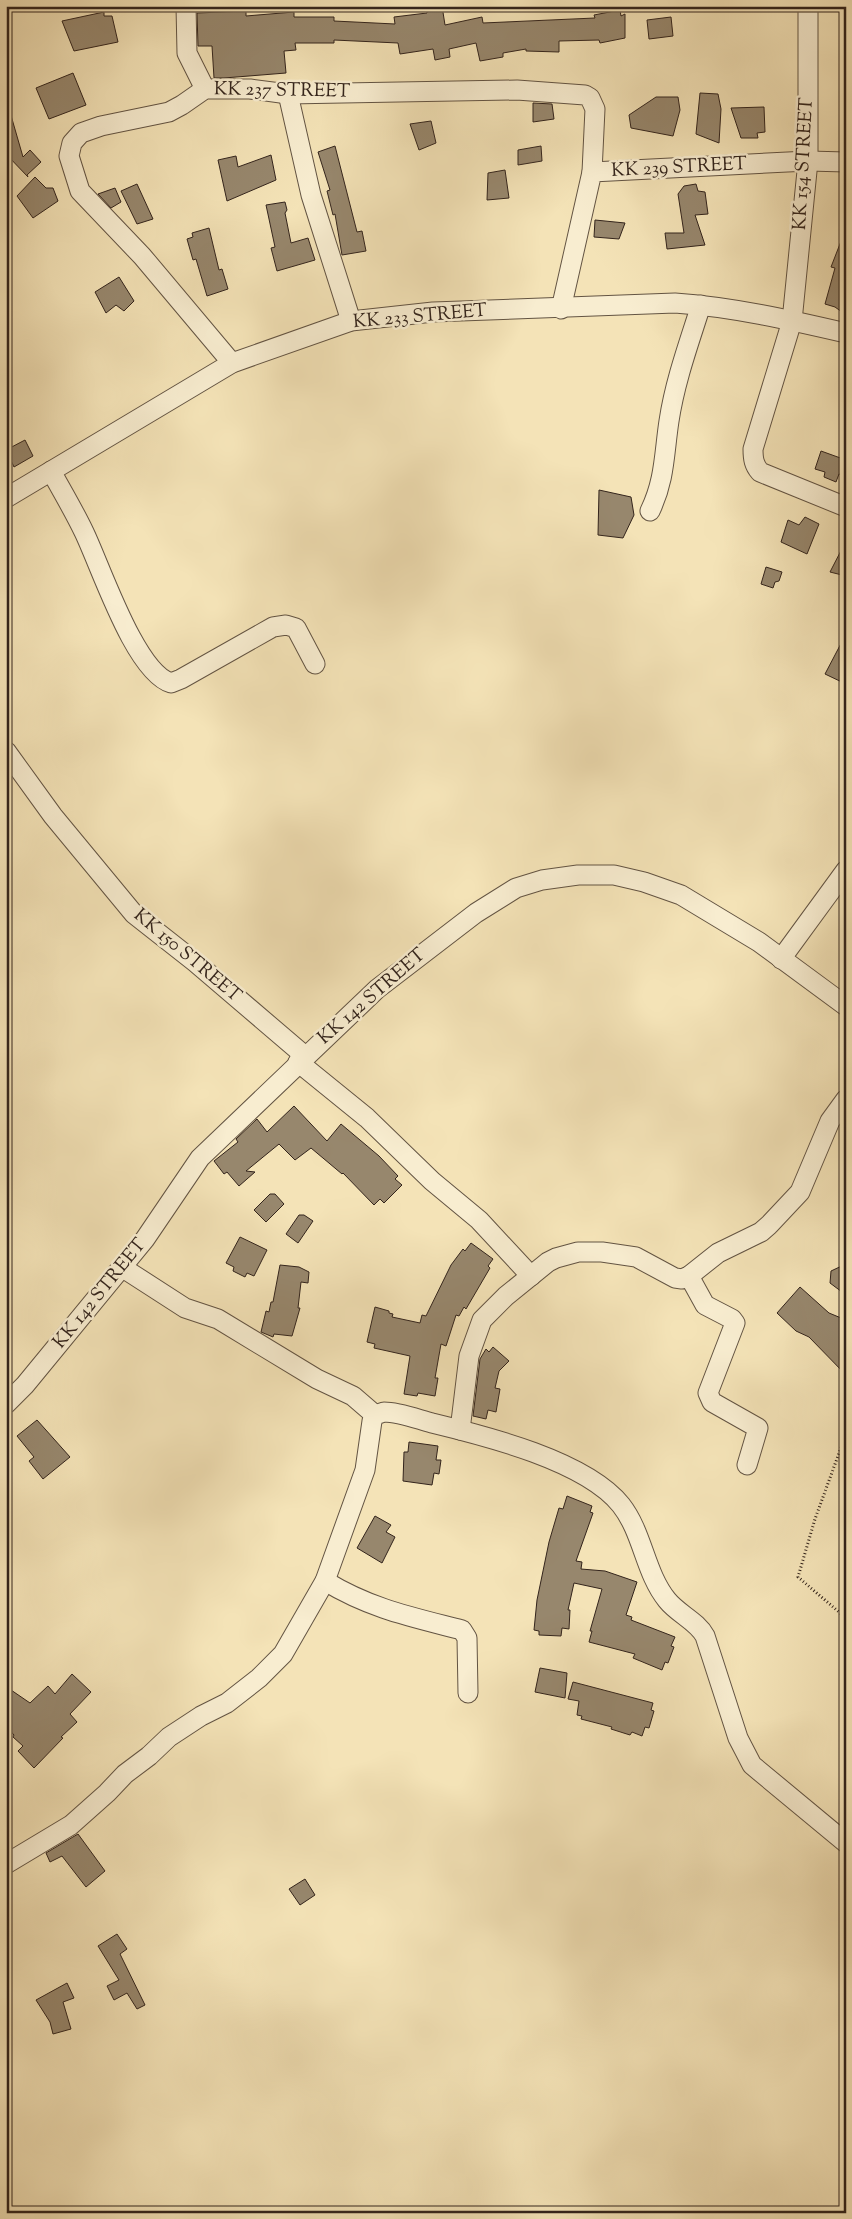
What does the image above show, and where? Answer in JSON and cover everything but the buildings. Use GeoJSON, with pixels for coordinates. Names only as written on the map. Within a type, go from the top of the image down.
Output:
{"type":"FeatureCollection","features":[{"type":"Feature","properties":{"kind":"street"},"geometry":{"type":"LineString","coordinates":[[186,6],[187,53],[205,89]]}},
{"type":"Feature","properties":{"kind":"street","name":"KK 154 STREET"},"geometry":{"type":"LineString","coordinates":[[808,6],[808,161],[792,321],[753,449],[756,467],[760,472],[846,507]]}},
{"type":"Feature","properties":{"kind":"street","name":"KK 237 STREET"},"geometry":{"type":"LineString","coordinates":[[232,363],[142,256],[80,191],[69,156],[72,143],[81,133],[101,126],[169,112],[205,89],[250,89],[288,94],[517,90],[590,98],[595,109],[592,172]]}},
{"type":"Feature","properties":{"kind":"street"},"geometry":{"type":"LineString","coordinates":[[288,94],[311,195],[352,320]]}},
{"type":"Feature","properties":{"kind":"street","name":"KK 239 STREET"},"geometry":{"type":"LineString","coordinates":[[561,308],[592,172],[808,161],[846,162]]}},
{"type":"Feature","properties":{"kind":"street","name":"KK 233 STREET"},"geometry":{"type":"LineString","coordinates":[[6,498],[232,363],[352,320],[434,312],[675,303],[701,305],[792,321],[846,333]]}},
{"type":"Feature","properties":{"kind":"street"},"geometry":{"type":"LineString","coordinates":[[650,511],[659,492],[663,475],[669,420],[682,362],[701,305]]}},
{"type":"Feature","properties":{"kind":"street"},"geometry":{"type":"LineString","coordinates":[[51,471],[84,532],[126,629],[148,665],[163,680],[171,683],[181,679],[273,627],[286,625],[296,628],[315,664]]}},
{"type":"Feature","properties":{"kind":"street","name":"KK 150 STREET"},"geometry":{"type":"LineString","coordinates":[[6,751],[53,816],[134,914],[195,962],[367,1118],[432,1181],[479,1220],[531,1276]]}},
{"type":"Feature","properties":{"kind":"street"},"geometry":{"type":"LineString","coordinates":[[781,959],[846,870]]}},
{"type":"Feature","properties":{"kind":"street","name":"KK 142 STREET"},"geometry":{"type":"LineString","coordinates":[[6,1404],[25,1385],[123,1268],[200,1158],[377,988],[409,962],[484,908],[516,888],[542,880],[578,874],[614,876],[644,882],[681,895],[759,942],[846,1006]]}},
{"type":"Feature","properties":{"kind":"street"},"geometry":{"type":"LineString","coordinates":[[460,1430],[468,1356],[482,1320],[531,1276],[556,1258],[578,1252],[602,1252],[636,1258],[675,1278],[682,1279],[689,1276],[718,1253],[761,1232],[800,1192],[830,1121],[846,1099]]}},
{"type":"Feature","properties":{"kind":"street"},"geometry":{"type":"LineString","coordinates":[[123,1268],[185,1308],[218,1319],[317,1379],[353,1396],[375,1415]]}},
{"type":"Feature","properties":{"kind":"street"},"geometry":{"type":"LineString","coordinates":[[689,1276],[705,1305],[732,1319],[735,1323],[708,1393],[712,1402],[758,1428],[747,1465]]}},
{"type":"Feature","properties":{"kind":"street"},"geometry":{"type":"LineString","coordinates":[[6,1864],[70,1825],[107,1794],[125,1774],[149,1756],[169,1737],[201,1716],[227,1703],[259,1678],[283,1654],[326,1581],[365,1470],[372,1420],[375,1415],[388,1412],[460,1430],[538,1453],[590,1479],[611,1494],[630,1518],[659,1586],[667,1600],[701,1629],[705,1636],[738,1738],[752,1765],[846,1843]]}},
{"type":"Feature","properties":{"kind":"street"},"geometry":{"type":"LineString","coordinates":[[326,1581],[350,1596],[372,1606],[462,1630],[467,1638],[468,1693]]}},
{"type":"Feature","properties":{"kind":"path"},"geometry":{"type":"LineString","coordinates":[[846,1434],[815,1519],[798,1577],[846,1618]]}}]}
